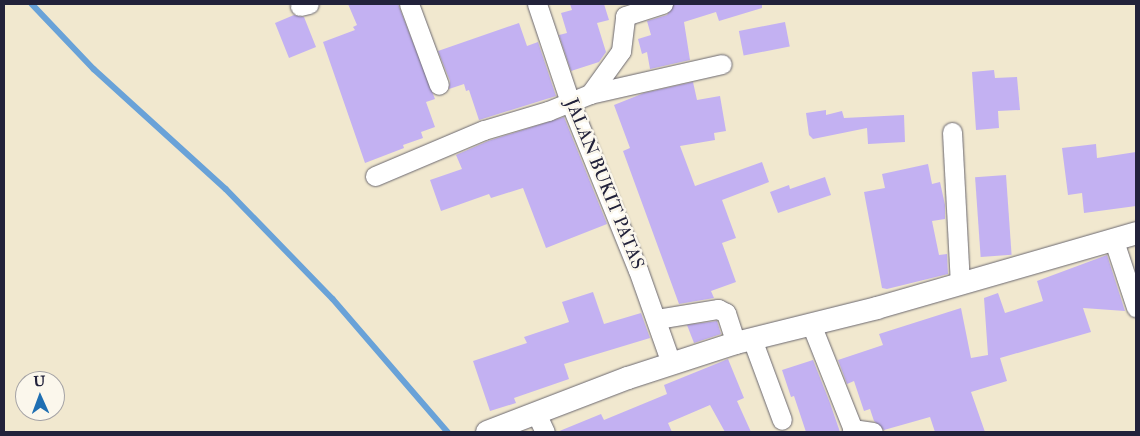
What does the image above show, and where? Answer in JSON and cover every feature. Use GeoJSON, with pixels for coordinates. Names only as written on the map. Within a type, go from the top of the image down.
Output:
{"type":"FeatureCollection","features":[{"type":"Feature","properties":{"kind":"street"},"geometry":{"type":"LineString","coordinates":[[409,4],[439,85]]}},
{"type":"Feature","properties":{"kind":"street","name":"JALAN BUKIT PATAS"},"geometry":{"type":"LineString","coordinates":[[537,4],[570,102],[657,319],[671,363]]}},
{"type":"Feature","properties":{"kind":"street"},"geometry":{"type":"LineString","coordinates":[[590,94],[621,51],[625,16],[663,4]]}},
{"type":"Feature","properties":{"kind":"street"},"geometry":{"type":"LineString","coordinates":[[375,176],[484,130],[590,94],[722,64]]}},
{"type":"Feature","properties":{"kind":"street"},"geometry":{"type":"LineString","coordinates":[[952,132],[960,284]]}},
{"type":"Feature","properties":{"kind":"street"},"geometry":{"type":"LineString","coordinates":[[487,432],[541,422],[671,363],[744,341],[1114,241],[1136,233]]}},
{"type":"Feature","properties":{"kind":"street"},"geometry":{"type":"LineString","coordinates":[[1114,241],[1136,307]]}},
{"type":"Feature","properties":{"kind":"street"},"geometry":{"type":"LineString","coordinates":[[657,319],[718,309],[726,313],[744,341],[782,420]]}},
{"type":"Feature","properties":{"kind":"street"},"geometry":{"type":"LineString","coordinates":[[811,324],[853,430],[873,432]]}},
{"type":"Feature","properties":{"kind":"building"},"geometry":{"type":"Polygon","coordinates":[[[348,4],[398,4],[435,99],[426,102],[435,127],[421,132],[423,138],[403,145],[404,148],[365,163],[323,42],[355,30],[353,27],[357,25],[348,4]]]}},
{"type":"Feature","properties":{"kind":"building"},"geometry":{"type":"Polygon","coordinates":[[[570,4],[604,4],[609,20],[597,23],[606,52],[599,62],[571,71],[559,35],[567,33],[561,13],[572,10],[570,4]]]}},
{"type":"Feature","properties":{"kind":"building"},"geometry":{"type":"Polygon","coordinates":[[[674,4],[762,4],[762,8],[719,21],[716,12],[684,22],[690,60],[650,69],[647,52],[642,54],[638,39],[651,35],[647,21],[667,15],[674,4]]]}},
{"type":"Feature","properties":{"kind":"building"},"geometry":{"type":"Polygon","coordinates":[[[294,15],[304,17],[316,47],[289,58],[275,23],[294,15]]]}},
{"type":"Feature","properties":{"kind":"building"},"geometry":{"type":"Polygon","coordinates":[[[785,22],[790,47],[744,56],[739,31],[785,22]]]}},
{"type":"Feature","properties":{"kind":"building"},"geometry":{"type":"Polygon","coordinates":[[[519,23],[527,46],[538,42],[556,96],[479,120],[469,90],[466,91],[464,84],[449,89],[450,81],[438,51],[519,23]]]}},
{"type":"Feature","properties":{"kind":"building"},"geometry":{"type":"Polygon","coordinates":[[[994,70],[995,78],[1017,77],[1020,110],[998,111],[999,128],[976,130],[972,72],[994,70]]]}},
{"type":"Feature","properties":{"kind":"building"},"geometry":{"type":"Polygon","coordinates":[[[693,82],[697,100],[720,96],[726,131],[714,133],[715,140],[680,146],[695,186],[762,162],[769,182],[722,200],[736,238],[722,243],[736,282],[711,291],[714,298],[679,304],[623,151],[630,148],[614,105],[644,93],[693,82]]]}},
{"type":"Feature","properties":{"kind":"building"},"geometry":{"type":"Polygon","coordinates":[[[826,110],[826,115],[842,111],[844,118],[904,115],[905,142],[868,144],[867,128],[813,139],[809,135],[806,113],[826,110]]]}},
{"type":"Feature","properties":{"kind":"building"},"geometry":{"type":"Polygon","coordinates":[[[564,117],[607,224],[546,248],[523,188],[491,198],[489,194],[441,211],[430,180],[462,169],[456,155],[488,141],[564,117]]]}},
{"type":"Feature","properties":{"kind":"building"},"geometry":{"type":"Polygon","coordinates":[[[1096,144],[1097,158],[1136,152],[1136,206],[1084,213],[1082,193],[1068,195],[1062,148],[1096,144]]]}},
{"type":"Feature","properties":{"kind":"building"},"geometry":{"type":"Polygon","coordinates":[[[928,164],[932,184],[940,182],[945,205],[945,219],[932,221],[939,255],[947,254],[948,274],[887,289],[882,288],[864,192],[885,188],[882,174],[928,164]]]}},
{"type":"Feature","properties":{"kind":"building"},"geometry":{"type":"Polygon","coordinates":[[[1006,175],[1012,255],[981,257],[975,177],[1006,175]]]}},
{"type":"Feature","properties":{"kind":"building"},"geometry":{"type":"Polygon","coordinates":[[[825,177],[831,195],[778,213],[770,192],[789,185],[790,189],[825,177]]]}},
{"type":"Feature","properties":{"kind":"building"},"geometry":{"type":"Polygon","coordinates":[[[1107,255],[1125,311],[1083,308],[1091,332],[1000,358],[1007,381],[971,392],[985,432],[935,432],[930,417],[884,430],[874,421],[870,409],[864,411],[854,381],[847,384],[838,360],[883,345],[879,334],[961,308],[971,358],[988,355],[984,298],[998,293],[1005,313],[1043,301],[1037,281],[1107,255]]]}},
{"type":"Feature","properties":{"kind":"building"},"geometry":{"type":"Polygon","coordinates":[[[593,292],[604,324],[641,313],[650,338],[564,364],[569,379],[514,398],[516,403],[490,411],[473,361],[527,343],[524,337],[569,322],[562,302],[593,292]]]}},
{"type":"Feature","properties":{"kind":"building"},"geometry":{"type":"Polygon","coordinates":[[[717,321],[721,334],[694,343],[687,325],[717,321]]]}},
{"type":"Feature","properties":{"kind":"building"},"geometry":{"type":"Polygon","coordinates":[[[728,359],[744,398],[737,401],[751,432],[725,432],[710,405],[668,423],[672,432],[557,432],[601,414],[604,420],[667,394],[664,385],[728,359]]]}},
{"type":"Feature","properties":{"kind":"building"},"geometry":{"type":"Polygon","coordinates":[[[813,360],[840,432],[806,432],[794,396],[791,397],[782,370],[813,360]]]}},
{"type":"Feature","properties":{"kind":"waterway"},"geometry":{"type":"LineString","coordinates":[[32,4],[94,69],[226,189],[333,299],[448,432]]}}]}
